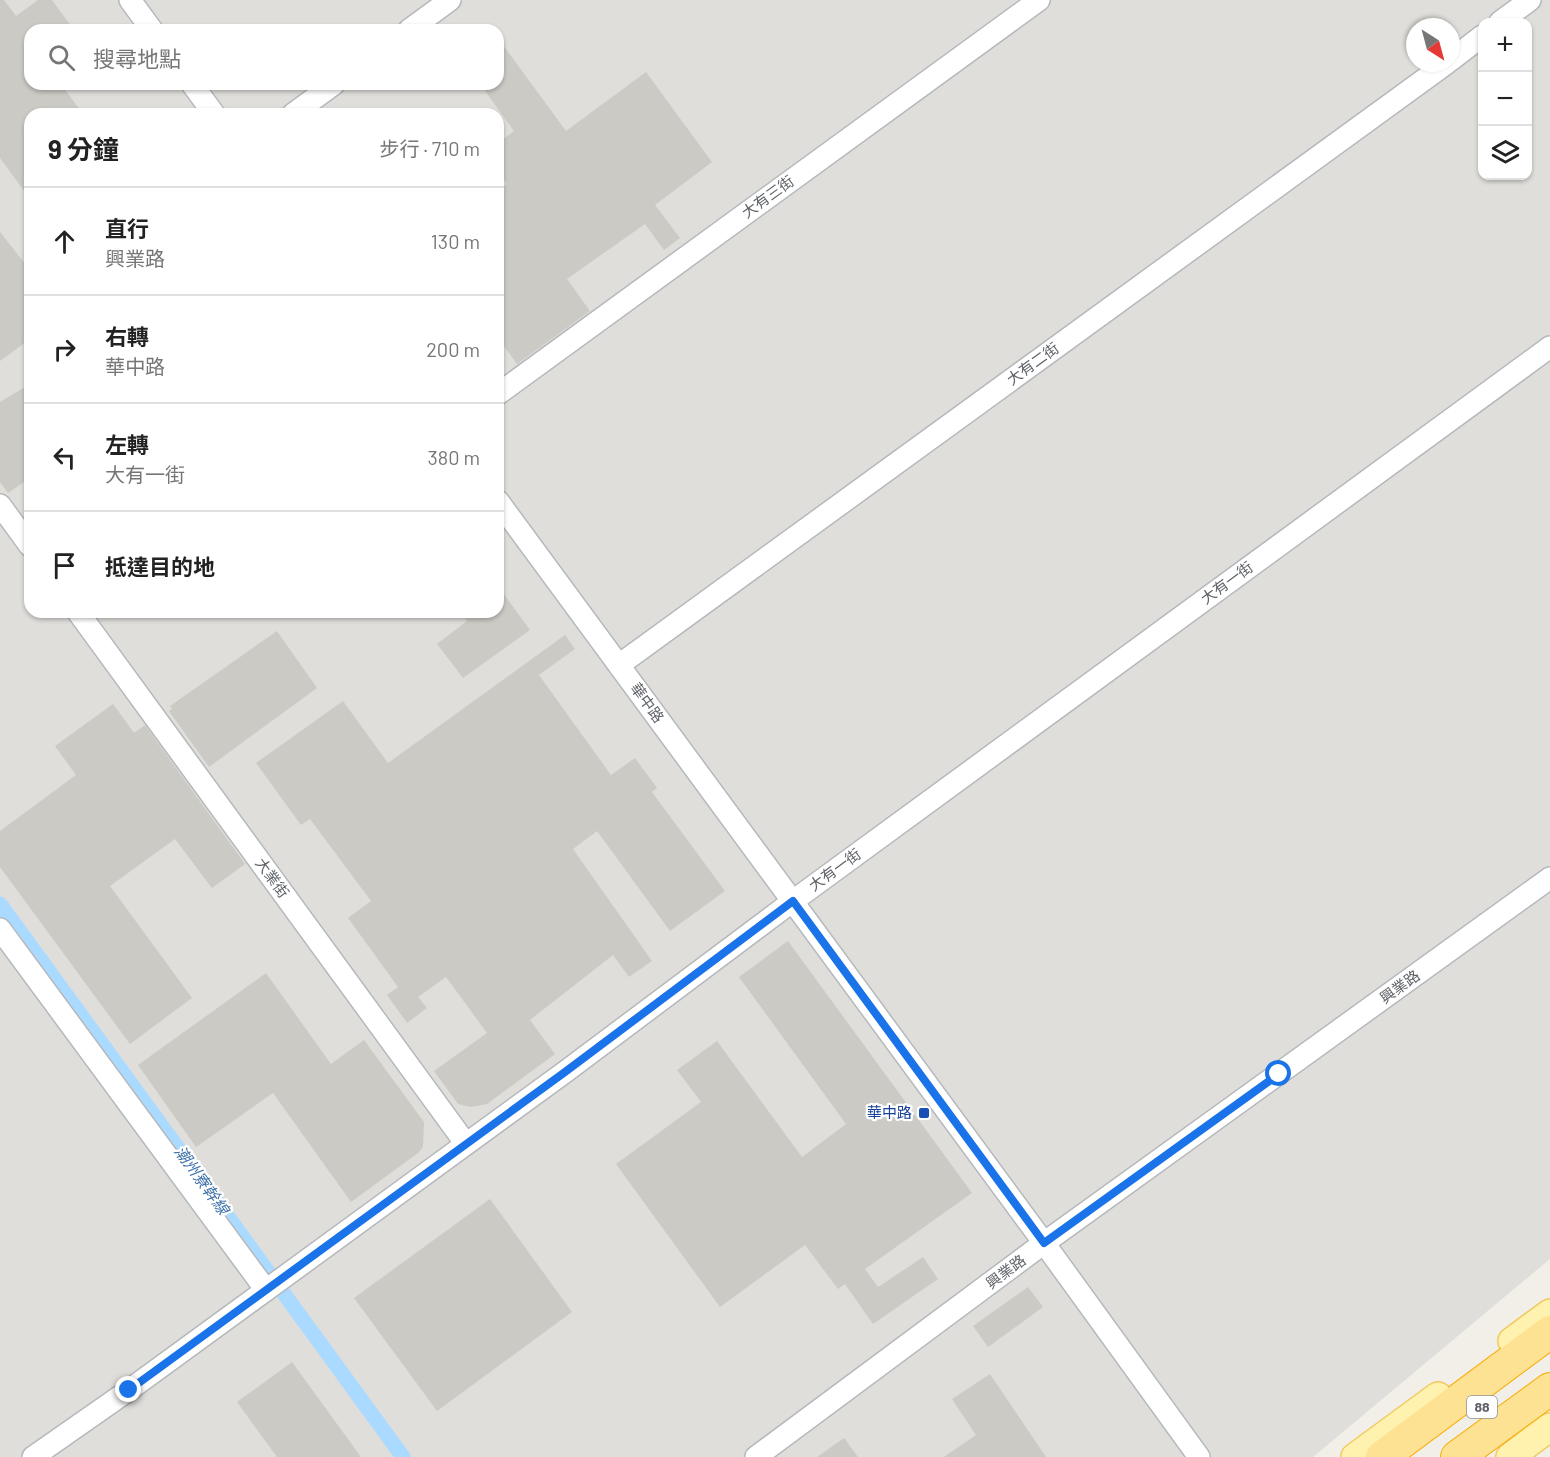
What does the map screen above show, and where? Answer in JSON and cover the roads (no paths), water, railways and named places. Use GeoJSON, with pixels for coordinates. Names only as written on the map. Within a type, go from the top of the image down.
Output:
{"type":"FeatureCollection","features":[{"type":"Feature","properties":{"kind":"highway"},"geometry":{"type":"LineString","coordinates":[[1382,1457],[1550,1332]]}},
{"type":"Feature","properties":{"kind":"highway","name":"88"},"geometry":{"type":"LineString","coordinates":[[1414,1457],[1550,1357]]}},
{"type":"Feature","properties":{"kind":"highway","name":"88"},"geometry":{"type":"LineString","coordinates":[[1457,1457],[1550,1389]]}},
{"type":"Feature","properties":{"kind":"highway"},"geometry":{"type":"LineString","coordinates":[[1491,1457],[1550,1414]]}},
{"type":"Feature","properties":{"kind":"main road"},"geometry":{"type":"LineString","coordinates":[[1355,1457],[1550,1313]]}},
{"type":"Feature","properties":{"kind":"main road"},"geometry":{"type":"LineString","coordinates":[[1510,1457],[1550,1427]]}},
{"type":"Feature","properties":{"kind":"street"},"geometry":{"type":"LineString","coordinates":[[130,0],[148,24]]}},
{"type":"Feature","properties":{"kind":"street"},"geometry":{"type":"LineString","coordinates":[[417,24],[450,0]]}},
{"type":"Feature","properties":{"kind":"street","name":"大有三街"},"geometry":{"type":"LineString","coordinates":[[504,390],[1039,0]]}},
{"type":"Feature","properties":{"kind":"street"},"geometry":{"type":"LineString","coordinates":[[1505,18],[1530,0]]}},
{"type":"Feature","properties":{"kind":"street"},"geometry":{"type":"LineString","coordinates":[[1460,53],[1478,39]]}},
{"type":"Feature","properties":{"kind":"street","name":"大有二街"},"geometry":{"type":"LineString","coordinates":[[619,664],[1435,72]]}},
{"type":"Feature","properties":{"kind":"street"},"geometry":{"type":"LineString","coordinates":[[196,90],[210,108]]}},
{"type":"Feature","properties":{"kind":"street"},"geometry":{"type":"LineString","coordinates":[[301,108],[326,90]]}},
{"type":"Feature","properties":{"kind":"street","name":"大有一街"},"geometry":{"type":"LineString","coordinates":[[33,1457],[129,1390],[466,1144],[793,901],[1550,348]]}},
{"type":"Feature","properties":{"kind":"street"},"geometry":{"type":"LineString","coordinates":[[0,505],[24,538]]}},
{"type":"Feature","properties":{"kind":"street","name":"華中路"},"geometry":{"type":"LineString","coordinates":[[504,509],[1199,1457]]}},
{"type":"Feature","properties":{"kind":"street","name":"大業街"},"geometry":{"type":"LineString","coordinates":[[82,618],[466,1144]]}},
{"type":"Feature","properties":{"kind":"street","name":"興業路"},"geometry":{"type":"LineString","coordinates":[[756,1457],[1044,1243],[1550,878]]}},
{"type":"Feature","properties":{"kind":"street"},"geometry":{"type":"LineString","coordinates":[[0,929],[266,1290]]}},
{"type":"Feature","properties":{"kind":"waterway","name":"潮州寮幹線"},"geometry":{"type":"LineString","coordinates":[[0,904],[403,1457]]}},
{"type":"Feature","properties":{"kind":"place","name":"華中路"},"geometry":{"type":"Point","coordinates":[924,1113]}}]}
